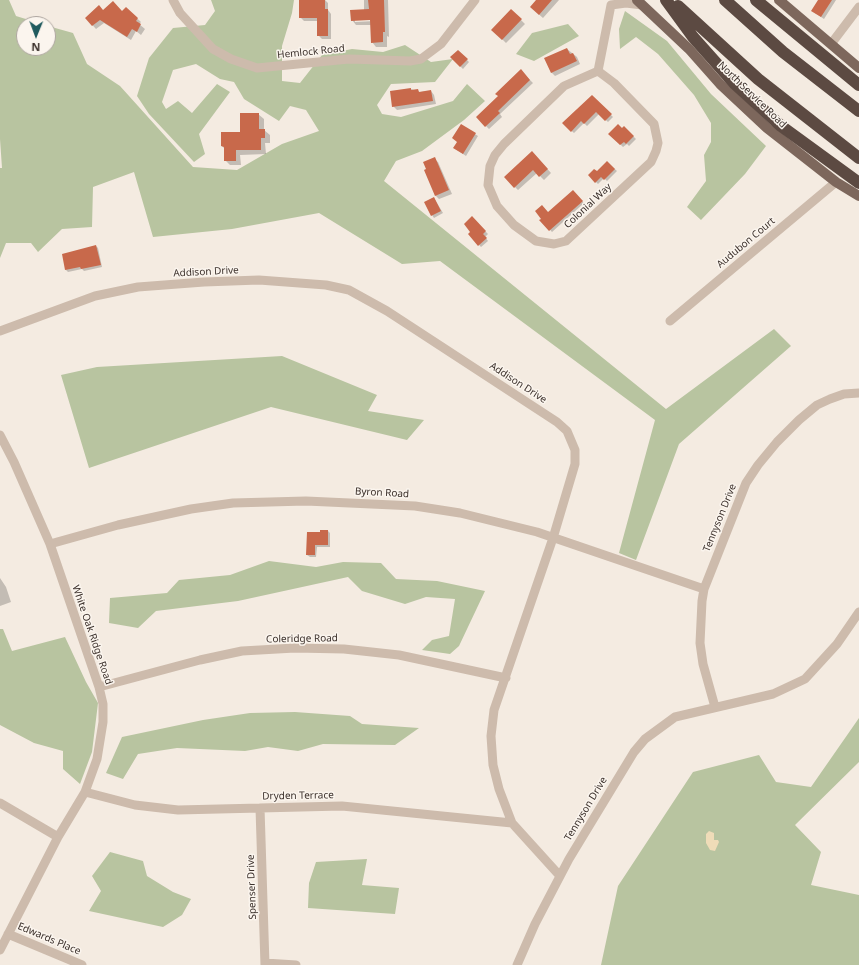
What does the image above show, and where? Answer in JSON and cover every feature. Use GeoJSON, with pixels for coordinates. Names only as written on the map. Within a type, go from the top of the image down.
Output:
{"type":"FeatureCollection","features":[{"type":"Feature","properties":{"kind":"highway"},"geometry":{"type":"LineString","coordinates":[[666,0],[693,37],[734,83],[781,126],[859,183]]}},
{"type":"Feature","properties":{"kind":"highway"},"geometry":{"type":"LineString","coordinates":[[671,0],[758,80],[859,158]]}},
{"type":"Feature","properties":{"kind":"highway"},"geometry":{"type":"LineString","coordinates":[[725,0],[783,52],[859,111]]}},
{"type":"Feature","properties":{"kind":"highway"},"geometry":{"type":"LineString","coordinates":[[756,0],[859,85]]}},
{"type":"Feature","properties":{"kind":"main road"},"geometry":{"type":"LineString","coordinates":[[778,0],[859,68]]}},
{"type":"Feature","properties":{"kind":"main road","name":"North Service Road"},"geometry":{"type":"LineString","coordinates":[[640,3],[689,49],[720,84],[766,128],[836,182],[859,196]]}},
{"type":"Feature","properties":{"kind":"street","name":"Hemlock Road"},"geometry":{"type":"LineString","coordinates":[[173,0],[180,13],[213,49],[231,59],[257,68],[297,65],[318,60],[342,59],[410,61],[422,59],[441,44],[476,0]]}},
{"type":"Feature","properties":{"kind":"street"},"geometry":{"type":"LineString","coordinates":[[598,70],[608,3],[640,3]]}},
{"type":"Feature","properties":{"kind":"street"},"geometry":{"type":"LineString","coordinates":[[831,44],[859,7]]}},
{"type":"Feature","properties":{"kind":"street","name":"Colonial Way"},"geometry":{"type":"LineString","coordinates":[[598,70],[614,83],[654,124],[658,143],[656,151],[651,162],[566,241],[554,244],[536,241],[514,225],[497,206],[488,185],[490,166],[495,155],[504,144],[564,86],[598,70]]}},
{"type":"Feature","properties":{"kind":"street","name":"Audubon Court"},"geometry":{"type":"LineString","coordinates":[[670,321],[836,182]]}},
{"type":"Feature","properties":{"kind":"street","name":"Addison Drive"},"geometry":{"type":"LineString","coordinates":[[0,330],[95,296],[138,287],[259,280],[306,282],[349,290],[387,311],[557,422],[567,431],[575,450],[576,464],[553,538],[494,710],[491,736],[493,764],[499,789],[512,823],[560,876]]}},
{"type":"Feature","properties":{"kind":"street","name":"Tennyson Drive"},"geometry":{"type":"LineString","coordinates":[[715,707],[708,685],[700,643],[700,622],[704,589],[746,483],[758,465],[800,420],[817,405],[830,398],[844,394],[859,393]]}},
{"type":"Feature","properties":{"kind":"street","name":"White Oak Ridge Road"},"geometry":{"type":"LineString","coordinates":[[0,435],[17,469],[50,544],[99,687],[102,704],[101,743],[85,792],[58,837],[0,950]]}},
{"type":"Feature","properties":{"kind":"street","name":"Byron Road"},"geometry":{"type":"LineString","coordinates":[[50,544],[118,525],[233,503],[306,501],[415,506],[460,513],[553,538],[704,589]]}},
{"type":"Feature","properties":{"kind":"street","name":"Tennyson Drive"},"geometry":{"type":"LineString","coordinates":[[517,965],[535,924],[560,876],[634,752],[645,739],[675,717],[773,694],[805,678],[837,644],[859,612]]}},
{"type":"Feature","properties":{"kind":"street","name":"Coleridge Road"},"geometry":{"type":"LineString","coordinates":[[99,687],[200,660],[242,652],[295,648],[344,649],[399,654],[506,678]]}},
{"type":"Feature","properties":{"kind":"street","name":"Dryden Terrace"},"geometry":{"type":"LineString","coordinates":[[85,792],[135,805],[157,808],[203,810],[342,806],[512,823]]}},
{"type":"Feature","properties":{"kind":"street"},"geometry":{"type":"LineString","coordinates":[[0,803],[58,837]]}},
{"type":"Feature","properties":{"kind":"street","name":"Spenser Drive"},"geometry":{"type":"LineString","coordinates":[[260,808],[265,964]]}},
{"type":"Feature","properties":{"kind":"street","name":"Edwards Place"},"geometry":{"type":"LineString","coordinates":[[8,934],[82,965]]}},
{"type":"Feature","properties":{"kind":"street"},"geometry":{"type":"LineString","coordinates":[[265,964],[296,965]]}},
{"type":"Feature","properties":{"kind":"green space"},"geometry":{"type":"Polygon","coordinates":[[[0,0],[9,0],[16,16],[16,56],[56,56],[56,28],[73,33],[87,64],[120,86],[193,167],[237,170],[282,144],[319,131],[306,110],[290,106],[279,121],[244,99],[234,82],[220,79],[196,64],[173,70],[162,102],[166,109],[178,101],[192,113],[217,84],[230,92],[199,134],[205,154],[194,162],[149,114],[137,96],[149,58],[173,28],[205,25],[215,11],[211,0],[294,0],[292,13],[282,46],[282,81],[300,83],[322,55],[352,49],[383,52],[405,45],[431,62],[453,59],[435,82],[391,84],[377,105],[382,114],[401,117],[453,101],[467,84],[485,101],[464,120],[422,151],[396,161],[384,181],[666,409],[774,329],[791,346],[679,444],[636,560],[619,553],[655,420],[440,261],[402,264],[319,213],[232,229],[153,237],[134,172],[93,187],[92,227],[62,229],[38,252],[31,243],[6,243],[0,258],[0,168],[2,168],[0,139],[0,0]]]}},
{"type":"Feature","properties":{"kind":"green space"},"geometry":{"type":"Polygon","coordinates":[[[625,11],[667,41],[711,94],[766,146],[745,174],[701,220],[687,207],[706,181],[704,155],[711,142],[711,123],[694,95],[658,54],[636,37],[620,49],[619,29],[625,11]]]}},
{"type":"Feature","properties":{"kind":"green space"},"geometry":{"type":"Polygon","coordinates":[[[568,24],[579,36],[534,61],[516,54],[532,33],[568,24]]]}},
{"type":"Feature","properties":{"kind":"green space"},"geometry":{"type":"Polygon","coordinates":[[[282,356],[377,395],[368,411],[424,420],[407,440],[271,407],[89,468],[61,375],[97,367],[282,356]]]}},
{"type":"Feature","properties":{"kind":"green space"},"geometry":{"type":"Polygon","coordinates":[[[269,561],[316,567],[343,562],[381,563],[396,579],[437,581],[485,591],[459,646],[450,654],[422,650],[432,640],[449,636],[455,599],[426,597],[405,604],[362,591],[348,577],[238,601],[156,611],[138,628],[109,623],[110,598],[167,593],[179,580],[230,575],[269,561]]]}},
{"type":"Feature","properties":{"kind":"green space"},"geometry":{"type":"Polygon","coordinates":[[[0,629],[3,629],[12,651],[65,637],[86,682],[98,703],[92,752],[80,784],[63,769],[63,751],[34,743],[0,725],[0,629]]]}},
{"type":"Feature","properties":{"kind":"green space"},"geometry":{"type":"Polygon","coordinates":[[[295,712],[350,716],[362,724],[419,728],[395,745],[323,744],[298,751],[268,747],[245,751],[177,748],[138,754],[123,779],[106,773],[122,737],[203,720],[250,713],[295,712]]]}},
{"type":"Feature","properties":{"kind":"green space"},"geometry":{"type":"Polygon","coordinates":[[[859,718],[859,762],[795,825],[821,852],[811,885],[859,895],[859,965],[601,965],[618,886],[693,772],[759,755],[776,782],[811,787],[859,718]]]}},
{"type":"Feature","properties":{"kind":"green space"},"geometry":{"type":"Polygon","coordinates":[[[110,852],[143,861],[147,876],[173,892],[191,899],[182,915],[163,927],[89,911],[101,891],[92,876],[110,852]]]}},
{"type":"Feature","properties":{"kind":"green space"},"geometry":{"type":"Polygon","coordinates":[[[367,859],[362,885],[399,888],[395,914],[308,908],[309,883],[316,862],[367,859]]]}},
{"type":"Feature","properties":{"kind":"sand"},"geometry":{"type":"Polygon","coordinates":[[[709,831],[714,833],[714,840],[718,840],[719,842],[715,851],[710,850],[706,843],[706,834],[709,831]]]}},
{"type":"Feature","properties":{"kind":"building"},"geometry":{"type":"Polygon","coordinates":[[[299,0],[325,0],[325,9],[328,9],[328,36],[317,36],[317,18],[299,18],[299,0]]]}},
{"type":"Feature","properties":{"kind":"building"},"geometry":{"type":"Polygon","coordinates":[[[368,0],[384,0],[385,32],[383,32],[383,42],[371,43],[370,20],[351,21],[350,10],[369,9],[368,0]]]}},
{"type":"Feature","properties":{"kind":"building"},"geometry":{"type":"Polygon","coordinates":[[[536,0],[552,0],[539,15],[530,7],[536,0]]]}},
{"type":"Feature","properties":{"kind":"building"},"geometry":{"type":"Polygon","coordinates":[[[818,0],[832,0],[821,17],[811,11],[818,0]]]}},
{"type":"Feature","properties":{"kind":"building"},"geometry":{"type":"Polygon","coordinates":[[[113,1],[122,11],[126,7],[138,18],[136,21],[141,24],[137,32],[132,29],[127,37],[100,20],[92,26],[85,18],[99,5],[103,10],[113,1]]]}},
{"type":"Feature","properties":{"kind":"building"},"geometry":{"type":"Polygon","coordinates":[[[511,9],[522,19],[502,40],[491,30],[511,9]]]}},
{"type":"Feature","properties":{"kind":"building"},"geometry":{"type":"Polygon","coordinates":[[[567,48],[570,54],[573,53],[577,61],[551,73],[544,58],[567,48]]]}},
{"type":"Feature","properties":{"kind":"building"},"geometry":{"type":"Polygon","coordinates":[[[458,50],[468,59],[460,67],[450,57],[458,50]]]}},
{"type":"Feature","properties":{"kind":"building"},"geometry":{"type":"Polygon","coordinates":[[[521,69],[530,80],[498,111],[500,113],[485,127],[476,117],[498,96],[495,94],[521,69]]]}},
{"type":"Feature","properties":{"kind":"building"},"geometry":{"type":"Polygon","coordinates":[[[411,88],[411,90],[418,89],[419,92],[431,90],[433,101],[392,107],[390,91],[411,88]]]}},
{"type":"Feature","properties":{"kind":"building"},"geometry":{"type":"Polygon","coordinates":[[[592,95],[612,114],[605,121],[596,112],[584,124],[581,121],[571,132],[562,123],[592,95]]]}},
{"type":"Feature","properties":{"kind":"building"},"geometry":{"type":"Polygon","coordinates":[[[240,113],[259,113],[259,129],[265,129],[265,138],[261,138],[261,150],[236,150],[236,161],[224,161],[224,147],[221,146],[221,132],[240,132],[240,113]]]}},
{"type":"Feature","properties":{"kind":"building"},"geometry":{"type":"Polygon","coordinates":[[[461,124],[476,133],[463,154],[453,148],[457,142],[452,138],[461,124]]]}},
{"type":"Feature","properties":{"kind":"building"},"geometry":{"type":"Polygon","coordinates":[[[618,124],[622,128],[624,126],[634,136],[626,144],[624,142],[620,145],[608,134],[618,124]]]}},
{"type":"Feature","properties":{"kind":"building"},"geometry":{"type":"Polygon","coordinates":[[[532,151],[548,169],[539,177],[533,170],[514,188],[504,177],[532,151]]]}},
{"type":"Feature","properties":{"kind":"building"},"geometry":{"type":"Polygon","coordinates":[[[435,157],[449,190],[435,196],[424,170],[426,169],[423,162],[435,157]]]}},
{"type":"Feature","properties":{"kind":"building"},"geometry":{"type":"Polygon","coordinates":[[[607,161],[615,169],[604,180],[601,177],[595,183],[588,175],[594,169],[597,171],[607,161]]]}},
{"type":"Feature","properties":{"kind":"building"},"geometry":{"type":"Polygon","coordinates":[[[573,190],[583,201],[549,231],[539,220],[541,219],[535,211],[542,205],[548,212],[573,190]]]}},
{"type":"Feature","properties":{"kind":"building"},"geometry":{"type":"Polygon","coordinates":[[[434,197],[441,211],[431,216],[424,202],[434,197]]]}},
{"type":"Feature","properties":{"kind":"building"},"geometry":{"type":"Polygon","coordinates":[[[472,216],[486,231],[483,234],[487,238],[478,246],[468,234],[470,232],[464,224],[472,216]]]}},
{"type":"Feature","properties":{"kind":"building"},"geometry":{"type":"Polygon","coordinates":[[[96,245],[101,265],[81,269],[80,267],[65,270],[62,254],[96,245]]]}},
{"type":"Feature","properties":{"kind":"building"},"geometry":{"type":"Polygon","coordinates":[[[320,530],[328,530],[328,545],[315,545],[315,555],[306,555],[307,532],[320,532],[320,530]]]}}]}
